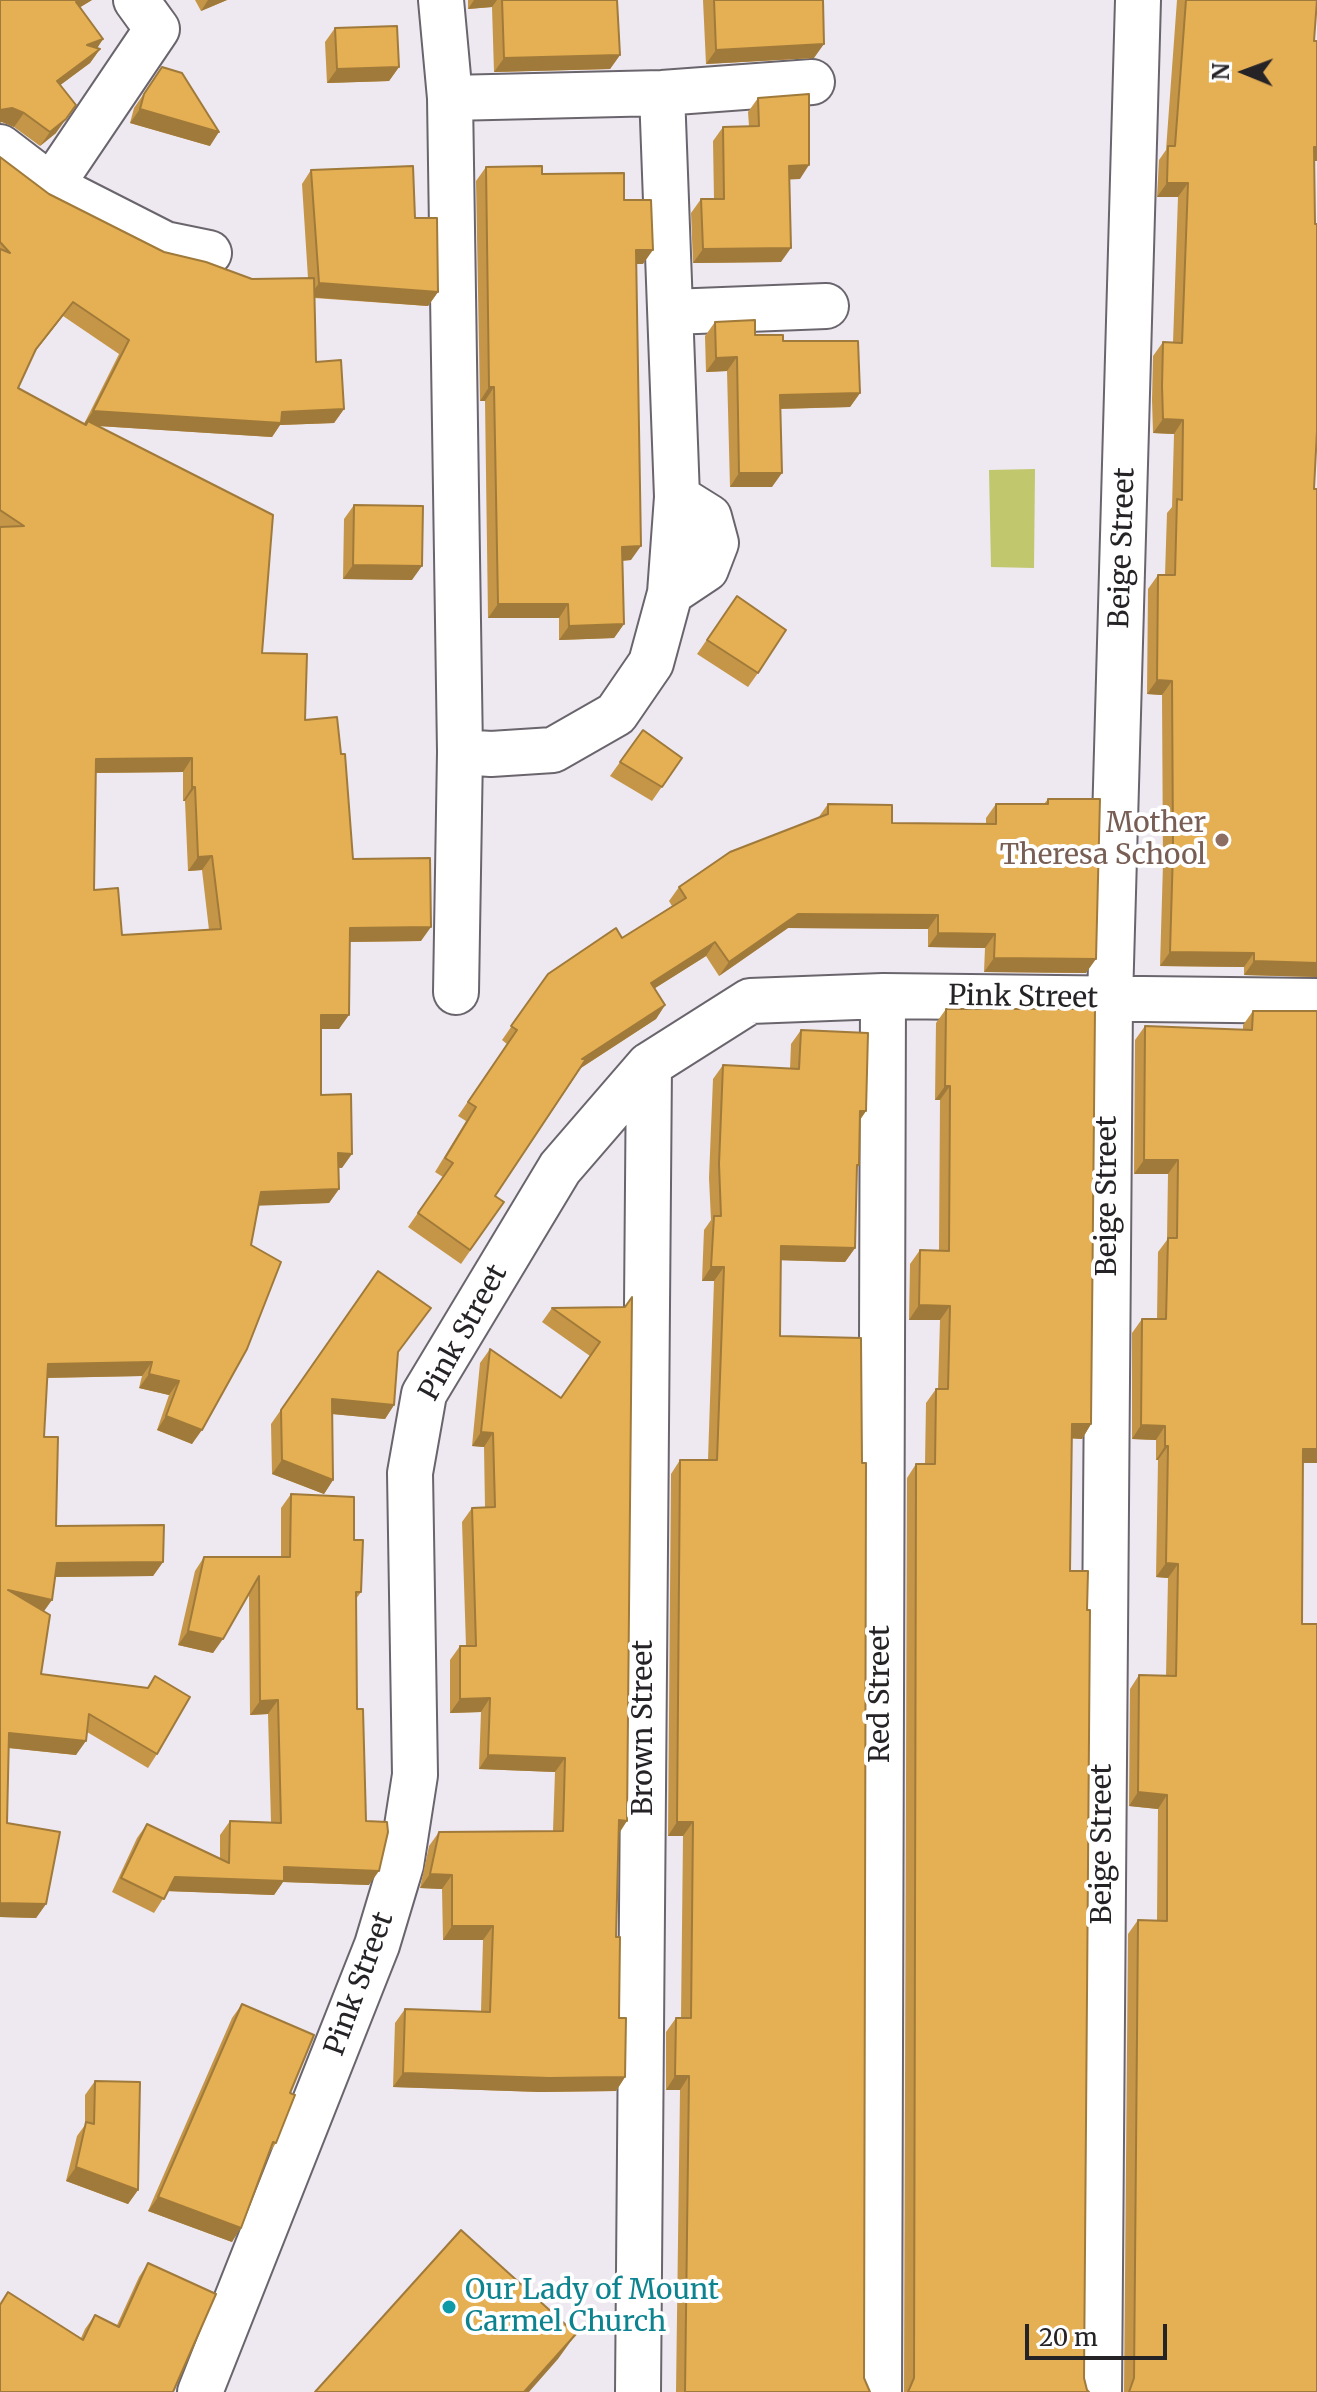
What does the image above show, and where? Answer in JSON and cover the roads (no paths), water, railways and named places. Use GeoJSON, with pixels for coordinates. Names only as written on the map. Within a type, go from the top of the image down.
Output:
{"type":"FeatureCollection","features":[{"type":"Feature","properties":{"kind":"street"},"geometry":{"type":"LineString","coordinates":[[51,186],[157,29],[136,0]]}},
{"type":"Feature","properties":{"kind":"street"},"geometry":{"type":"LineString","coordinates":[[441,0],[450,98],[460,752],[456,992]]}},
{"type":"Feature","properties":{"kind":"street","name":"Beige Street"},"geometry":{"type":"LineString","coordinates":[[1099,2392],[1110,1000],[1138,0]]}},
{"type":"Feature","properties":{"kind":"street"},"geometry":{"type":"LineString","coordinates":[[450,98],[662,93],[812,82]]}},
{"type":"Feature","properties":{"kind":"street"},"geometry":{"type":"LineString","coordinates":[[460,752],[491,754],[553,750],[616,714],[651,663],[670,593],[677,497],[662,93]]}},
{"type":"Feature","properties":{"kind":"street"},"geometry":{"type":"LineString","coordinates":[[0,147],[51,186],[165,244],[209,253]]}},
{"type":"Feature","properties":{"kind":"street"},"geometry":{"type":"LineString","coordinates":[[671,312],[826,306]]}},
{"type":"Feature","properties":{"kind":"street","name":"Pink Street"},"geometry":{"type":"LineString","coordinates":[[200,2392],[377,1945],[401,1865],[415,1775],[410,1473],[424,1394],[560,1168],[649,1065],[750,1001],[883,996],[1317,1001]]}},
{"type":"Feature","properties":{"kind":"street","name":"Red Street"},"geometry":{"type":"LineString","coordinates":[[879,2392],[883,996]]}},
{"type":"Feature","properties":{"kind":"street","name":"Brown Street"},"geometry":{"type":"LineString","coordinates":[[638,2392],[649,1065]]}},
{"type":"Feature","properties":{"kind":"place","name":"Mother Theresa School"},"geometry":{"type":"Point","coordinates":[1222,840]}},
{"type":"Feature","properties":{"kind":"place","name":"Our Lady of Mount Carmel Church"},"geometry":{"type":"Point","coordinates":[449,2307]}}]}
